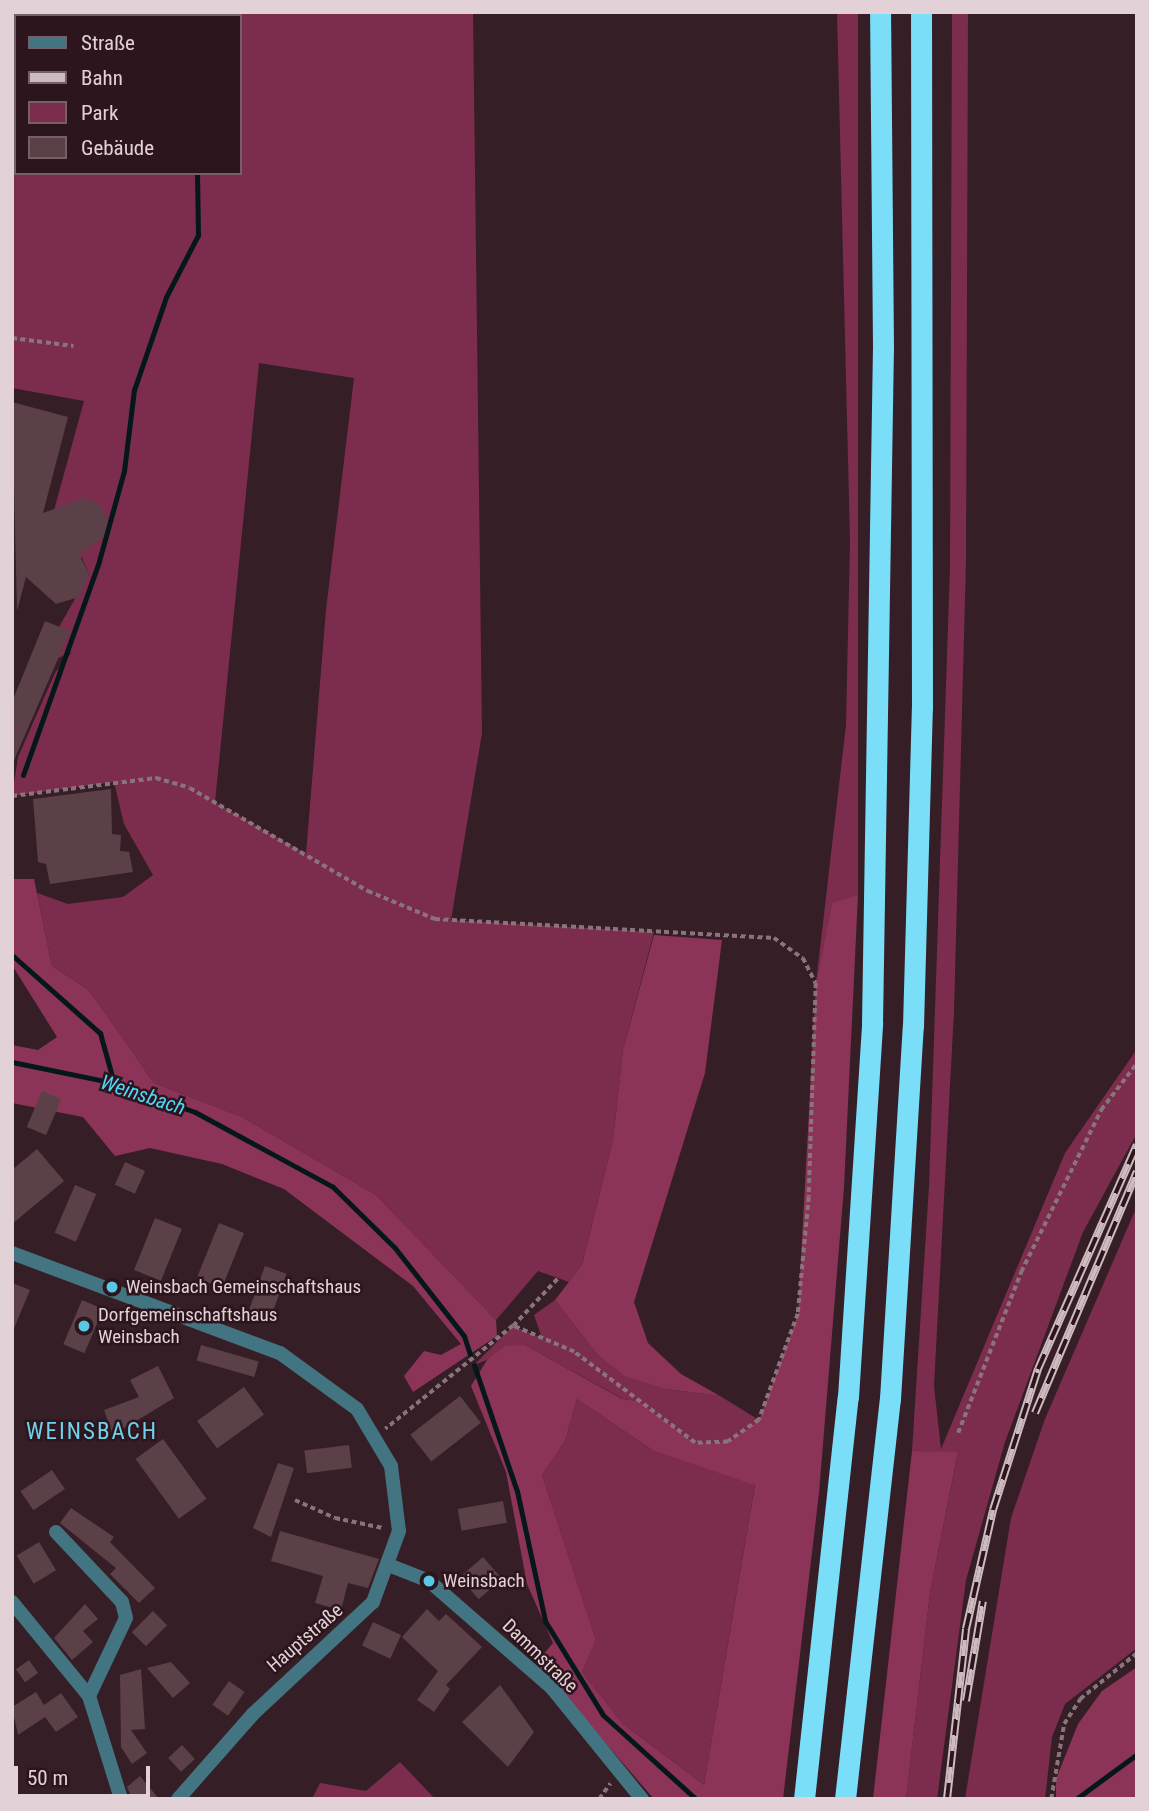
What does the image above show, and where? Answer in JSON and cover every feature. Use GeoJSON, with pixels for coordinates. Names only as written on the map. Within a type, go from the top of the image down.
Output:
{"type":"FeatureCollection","features":[{"type":"Feature","properties":{"kind":"highway"},"geometry":{"type":"LineString","coordinates":[[804,1799],[848,1397],[872,1023],[883,376],[880,12]]}},
{"type":"Feature","properties":{"kind":"highway"},"geometry":{"type":"LineString","coordinates":[[845,1799],[890,1399],[913,1026],[922,680],[921,12]]}},
{"type":"Feature","properties":{"kind":"street","name":"Hauptstraße"},"geometry":{"type":"LineString","coordinates":[[12,1253],[280,1353],[330,1383],[376,1437],[393,1477],[399,1531],[391,1566],[373,1602],[344,1634],[284,1682],[178,1799]]}},
{"type":"Feature","properties":{"kind":"street"},"geometry":{"type":"LineString","coordinates":[[56,1532],[122,1602],[126,1618],[89,1696]]}},
{"type":"Feature","properties":{"kind":"street","name":"Dammstraße"},"geometry":{"type":"LineString","coordinates":[[391,1566],[429,1581],[552,1688],[642,1799]]}},
{"type":"Feature","properties":{"kind":"street"},"geometry":{"type":"LineString","coordinates":[[12,1602],[89,1696],[121,1799]]}},
{"type":"Feature","properties":{"kind":"path"},"geometry":{"type":"LineString","coordinates":[[12,338],[73,346]]}},
{"type":"Feature","properties":{"kind":"path"},"geometry":{"type":"LineString","coordinates":[[12,796],[156,778],[190,788],[368,891],[435,919],[774,938],[803,958],[816,983],[809,1197],[798,1314],[759,1420],[728,1442],[695,1443],[574,1352],[513,1326]]}},
{"type":"Feature","properties":{"kind":"path"},"geometry":{"type":"LineString","coordinates":[[958,1433],[1021,1272],[1101,1110],[1137,1063]]}},
{"type":"Feature","properties":{"kind":"path"},"geometry":{"type":"LineString","coordinates":[[376,1437],[513,1326],[558,1278]]}},
{"type":"Feature","properties":{"kind":"path"},"geometry":{"type":"LineString","coordinates":[[295,1500],[335,1518],[399,1531]]}},
{"type":"Feature","properties":{"kind":"path"},"geometry":{"type":"LineString","coordinates":[[1051,1799],[1064,1724],[1080,1699],[1137,1653]]}},
{"type":"Feature","properties":{"kind":"green space"},"geometry":{"type":"Polygon","coordinates":[[[12,12],[473,12],[482,733],[451,920],[654,932],[623,1050],[613,1140],[582,1265],[569,1282],[538,1271],[496,1320],[376,1195],[242,1117],[154,1083],[89,990],[52,966],[37,893],[68,904],[123,897],[153,875],[124,824],[114,782],[12,796],[18,757],[55,673],[72,652],[58,658],[59,627],[89,574],[82,558],[47,536],[84,401],[12,388],[12,12]],[[259,363],[215,802],[306,854],[326,610],[354,378],[259,363]]]}},
{"type":"Feature","properties":{"kind":"green space"},"geometry":{"type":"Polygon","coordinates":[[[837,12],[858,12],[858,895],[832,904],[816,983],[846,725],[850,540],[837,12]]]}},
{"type":"Feature","properties":{"kind":"green space"},"geometry":{"type":"Polygon","coordinates":[[[952,12],[968,12],[966,561],[954,1011],[934,1386],[941,1449],[1065,1153],[1137,1049],[1137,1133],[1083,1232],[1005,1442],[966,1580],[937,1799],[906,1799],[930,1593],[958,1453],[912,1451],[929,1186],[950,567],[952,12]]]}},
{"type":"Feature","properties":{"kind":"green space"},"geometry":{"type":"Polygon","coordinates":[[[1137,1206],[1137,1648],[1065,1704],[1052,1737],[1045,1799],[965,1799],[1011,1518],[1045,1419],[1137,1206]]]}},
{"type":"Feature","properties":{"kind":"green space"},"geometry":{"type":"Polygon","coordinates":[[[555,1300],[597,1354],[666,1389],[720,1396],[759,1420],[728,1442],[695,1443],[639,1401],[623,1399],[525,1345],[474,1365],[513,1326],[542,1338],[534,1315],[555,1300]]]}},
{"type":"Feature","properties":{"kind":"green space"},"geometry":{"type":"Polygon","coordinates":[[[577,1399],[654,1451],[755,1484],[704,1785],[623,1724],[582,1672],[596,1640],[542,1475],[565,1441],[577,1399]]]}},
{"type":"Feature","properties":{"kind":"green space"},"geometry":{"type":"Polygon","coordinates":[[[400,1762],[435,1799],[313,1797],[320,1783],[366,1791],[400,1762]]]}},
{"type":"Feature","properties":{"kind":"shaded area"},"geometry":{"type":"Polygon","coordinates":[[[12,879],[34,879],[52,966],[89,990],[154,1083],[242,1117],[376,1195],[496,1320],[497,1336],[413,1392],[404,1376],[424,1351],[441,1355],[461,1344],[413,1286],[284,1189],[222,1164],[150,1148],[115,1156],[83,1117],[12,1103],[12,1045],[38,1050],[57,1037],[12,965],[12,879]]]}},
{"type":"Feature","properties":{"kind":"shaded area"},"geometry":{"type":"Polygon","coordinates":[[[858,895],[844,1187],[819,1493],[783,1799],[654,1799],[536,1663],[553,1643],[527,1584],[506,1472],[471,1386],[487,1360],[505,1346],[525,1345],[622,1399],[639,1401],[695,1443],[728,1442],[759,1420],[798,1314],[816,983],[832,903],[858,895]],[[577,1399],[565,1441],[542,1475],[596,1640],[582,1672],[623,1724],[704,1785],[755,1485],[654,1451],[577,1399]]]}},
{"type":"Feature","properties":{"kind":"shaded area"},"geometry":{"type":"Polygon","coordinates":[[[654,935],[722,940],[705,1073],[634,1302],[648,1343],[681,1374],[720,1396],[666,1389],[625,1376],[597,1354],[555,1300],[582,1265],[613,1140],[623,1050],[654,935]]]}},
{"type":"Feature","properties":{"kind":"shaded area"},"geometry":{"type":"Polygon","coordinates":[[[912,1451],[958,1452],[930,1593],[906,1799],[873,1799],[912,1451]]]}},
{"type":"Feature","properties":{"kind":"shaded area"},"geometry":{"type":"Polygon","coordinates":[[[1137,1667],[1137,1799],[1056,1799],[1056,1779],[1078,1724],[1102,1691],[1137,1667]]]}},
{"type":"Feature","properties":{"kind":"building"},"geometry":{"type":"Polygon","coordinates":[[[12,402],[68,417],[43,513],[84,498],[100,505],[108,521],[103,538],[79,554],[89,574],[79,597],[56,604],[26,577],[17,611],[12,402]]]}},
{"type":"Feature","properties":{"kind":"building"},"geometry":{"type":"Polygon","coordinates":[[[45,621],[70,631],[12,765],[12,702],[45,621]]]}},
{"type":"Feature","properties":{"kind":"building"},"geometry":{"type":"Polygon","coordinates":[[[111,789],[112,834],[121,835],[120,851],[129,852],[133,872],[50,884],[46,864],[38,862],[33,799],[111,789]]]}},
{"type":"Feature","properties":{"kind":"building"},"geometry":{"type":"Polygon","coordinates":[[[42,1091],[61,1099],[46,1135],[27,1127],[42,1091]]]}},
{"type":"Feature","properties":{"kind":"building"},"geometry":{"type":"Polygon","coordinates":[[[37,1149],[64,1181],[12,1224],[12,1170],[37,1149]]]}},
{"type":"Feature","properties":{"kind":"building"},"geometry":{"type":"Polygon","coordinates":[[[125,1162],[145,1171],[135,1194],[115,1185],[125,1162]]]}},
{"type":"Feature","properties":{"kind":"building"},"geometry":{"type":"Polygon","coordinates":[[[75,1185],[96,1194],[76,1242],[55,1233],[75,1185]]]}},
{"type":"Feature","properties":{"kind":"building"},"geometry":{"type":"Polygon","coordinates":[[[155,1218],[182,1229],[161,1281],[134,1270],[155,1218]]]}},
{"type":"Feature","properties":{"kind":"building"},"geometry":{"type":"Polygon","coordinates":[[[219,1223],[244,1233],[222,1288],[197,1278],[219,1223]]]}},
{"type":"Feature","properties":{"kind":"building"},"geometry":{"type":"Polygon","coordinates":[[[265,1266],[287,1274],[270,1320],[248,1312],[265,1266]]]}},
{"type":"Feature","properties":{"kind":"building"},"geometry":{"type":"Polygon","coordinates":[[[12,1283],[30,1290],[12,1333],[12,1283]]]}},
{"type":"Feature","properties":{"kind":"building","name":"Dorfgemeinschaftshaus Weinsbach"},"geometry":{"type":"Polygon","coordinates":[[[82,1300],[103,1309],[84,1353],[63,1344],[82,1300]]]}},
{"type":"Feature","properties":{"kind":"building"},"geometry":{"type":"Polygon","coordinates":[[[201,1345],[259,1362],[254,1377],[197,1360],[201,1345]]]}},
{"type":"Feature","properties":{"kind":"building"},"geometry":{"type":"Polygon","coordinates":[[[158,1366],[174,1398],[113,1435],[104,1410],[139,1397],[130,1380],[158,1366]]]}},
{"type":"Feature","properties":{"kind":"building"},"geometry":{"type":"Polygon","coordinates":[[[244,1387],[264,1415],[217,1449],[197,1421],[244,1387]]]}},
{"type":"Feature","properties":{"kind":"building"},"geometry":{"type":"Polygon","coordinates":[[[460,1396],[481,1423],[431,1462],[410,1435],[460,1396]]]}},
{"type":"Feature","properties":{"kind":"building"},"geometry":{"type":"Polygon","coordinates":[[[163,1439],[206,1499],[179,1519],[135,1459],[163,1439]]]}},
{"type":"Feature","properties":{"kind":"building"},"geometry":{"type":"Polygon","coordinates":[[[349,1445],[352,1468],[307,1473],[304,1450],[349,1445]]]}},
{"type":"Feature","properties":{"kind":"building"},"geometry":{"type":"Polygon","coordinates":[[[278,1463],[294,1468],[271,1537],[253,1528],[278,1463]]]}},
{"type":"Feature","properties":{"kind":"building"},"geometry":{"type":"Polygon","coordinates":[[[52,1470],[65,1489],[33,1510],[20,1491],[52,1470]]]}},
{"type":"Feature","properties":{"kind":"building"},"geometry":{"type":"Polygon","coordinates":[[[503,1501],[507,1523],[462,1531],[458,1509],[503,1501]]]}},
{"type":"Feature","properties":{"kind":"building"},"geometry":{"type":"Polygon","coordinates":[[[71,1508],[114,1537],[110,1542],[155,1588],[139,1603],[110,1574],[116,1568],[60,1523],[71,1508]]]}},
{"type":"Feature","properties":{"kind":"building"},"geometry":{"type":"Polygon","coordinates":[[[280,1531],[379,1559],[368,1588],[348,1583],[341,1610],[315,1603],[323,1576],[271,1561],[280,1531]]]}},
{"type":"Feature","properties":{"kind":"building"},"geometry":{"type":"Polygon","coordinates":[[[39,1542],[56,1570],[34,1584],[17,1555],[39,1542]]]}},
{"type":"Feature","properties":{"kind":"building"},"geometry":{"type":"Polygon","coordinates":[[[483,1557],[502,1579],[479,1599],[460,1577],[483,1557]]]}},
{"type":"Feature","properties":{"kind":"building"},"geometry":{"type":"Polygon","coordinates":[[[85,1604],[98,1619],[83,1631],[93,1642],[72,1660],[54,1638],[85,1604]]]}},
{"type":"Feature","properties":{"kind":"building"},"geometry":{"type":"Polygon","coordinates":[[[427,1609],[439,1621],[446,1614],[482,1647],[446,1685],[450,1689],[434,1712],[417,1700],[438,1671],[402,1637],[427,1609]]]}},
{"type":"Feature","properties":{"kind":"building"},"geometry":{"type":"Polygon","coordinates":[[[153,1611],[167,1625],[146,1646],[132,1632],[153,1611]]]}},
{"type":"Feature","properties":{"kind":"building"},"geometry":{"type":"Polygon","coordinates":[[[373,1622],[401,1635],[390,1659],[362,1646],[373,1622]]]}},
{"type":"Feature","properties":{"kind":"building"},"geometry":{"type":"Polygon","coordinates":[[[29,1660],[38,1673],[25,1682],[16,1669],[29,1660]]]}},
{"type":"Feature","properties":{"kind":"building"},"geometry":{"type":"Polygon","coordinates":[[[171,1662],[190,1683],[173,1698],[147,1668],[171,1662]]]}},
{"type":"Feature","properties":{"kind":"building"},"geometry":{"type":"Polygon","coordinates":[[[141,1669],[145,1729],[131,1730],[147,1753],[132,1764],[121,1747],[120,1675],[141,1669]]]}},
{"type":"Feature","properties":{"kind":"building"},"geometry":{"type":"Polygon","coordinates":[[[229,1681],[245,1692],[228,1716],[212,1705],[229,1681]]]}},
{"type":"Feature","properties":{"kind":"building"},"geometry":{"type":"Polygon","coordinates":[[[500,1685],[534,1732],[508,1767],[462,1722],[500,1685]]]}},
{"type":"Feature","properties":{"kind":"building"},"geometry":{"type":"Polygon","coordinates":[[[36,1692],[44,1705],[61,1693],[78,1717],[56,1732],[45,1717],[18,1735],[12,1707],[36,1692]]]}},
{"type":"Feature","properties":{"kind":"building"},"geometry":{"type":"Polygon","coordinates":[[[182,1745],[195,1759],[181,1772],[168,1758],[182,1745]]]}},
{"type":"Feature","properties":{"kind":"building"},"geometry":{"type":"Polygon","coordinates":[[[140,1776],[159,1799],[130,1794],[127,1787],[140,1776]]]}},
{"type":"Feature","properties":{"kind":"waterway"},"geometry":{"type":"LineString","coordinates":[[23,775],[99,561],[124,471],[134,390],[166,297],[198,235],[197,175]]}},
{"type":"Feature","properties":{"kind":"waterway"},"geometry":{"type":"LineString","coordinates":[[12,955],[100,1033],[114,1083]]}},
{"type":"Feature","properties":{"kind":"waterway","name":"Weinsbach"},"geometry":{"type":"LineString","coordinates":[[12,1062],[114,1083],[195,1112],[333,1187],[395,1248],[464,1336],[470,1354]]}},
{"type":"Feature","properties":{"kind":"waterway","name":"Weinsbach"},"geometry":{"type":"LineString","coordinates":[[474,1365],[517,1491],[545,1621],[603,1715],[696,1799]]}},
{"type":"Feature","properties":{"kind":"waterway","name":"Weinsbach"},"geometry":{"type":"LineString","coordinates":[[1076,1799],[1137,1754]]}},
{"type":"Feature","properties":{"kind":"railway"},"geometry":{"type":"LineString","coordinates":[[947,1799],[966,1629],[993,1510],[1038,1369],[1137,1145]]}},
{"type":"Feature","properties":{"kind":"railway"},"geometry":{"type":"LineString","coordinates":[[1035,1413],[1137,1172]]}},
{"type":"Feature","properties":{"kind":"railway"},"geometry":{"type":"LineString","coordinates":[[966,1701],[983,1601]]}},
{"type":"Feature","properties":{"kind":"place","name":"Weinsbach Gemeinschaftshaus"},"geometry":{"type":"Point","coordinates":[112,1287]}},
{"type":"Feature","properties":{"kind":"place","name":"Dorfgemeinschaftshaus Weinsbach"},"geometry":{"type":"Point","coordinates":[84,1326]}},
{"type":"Feature","properties":{"kind":"place","name":"Weinsbach"},"geometry":{"type":"Point","coordinates":[429,1581]}},
{"type":"Feature","properties":{"kind":"district","name":"WEINSBACH"},"geometry":{"type":"Point","coordinates":[92,1432]}}]}
